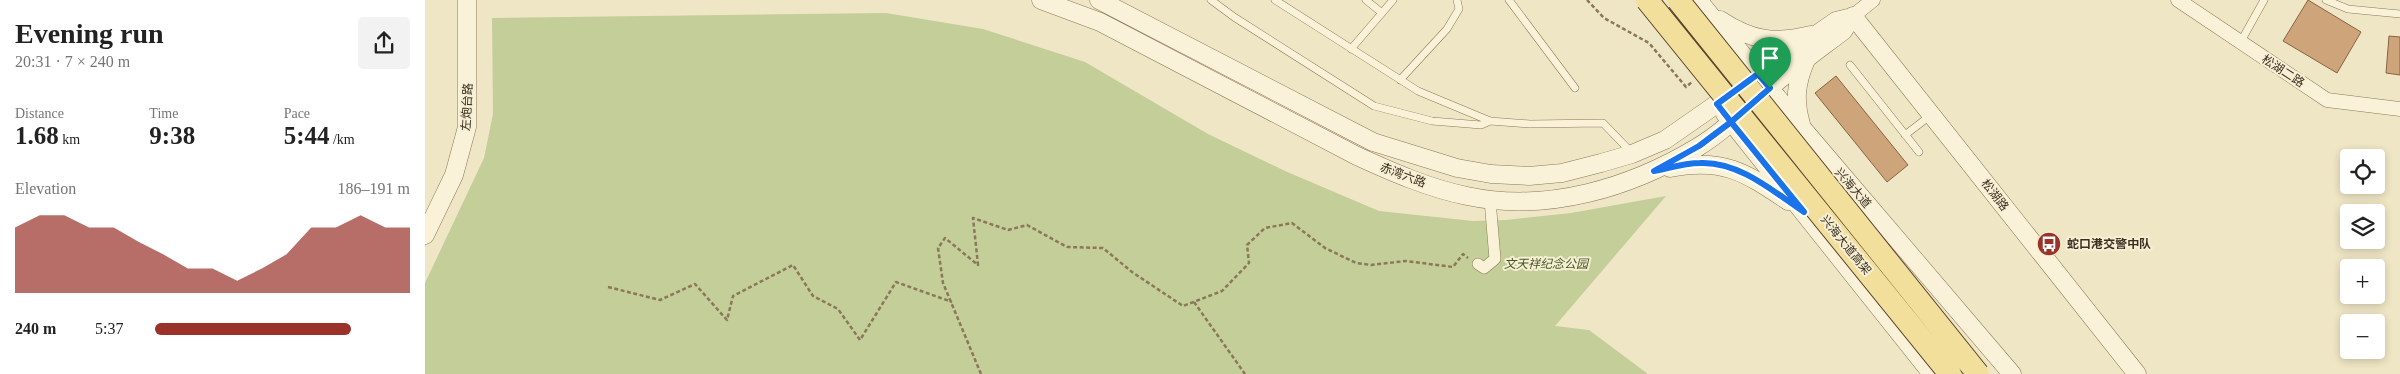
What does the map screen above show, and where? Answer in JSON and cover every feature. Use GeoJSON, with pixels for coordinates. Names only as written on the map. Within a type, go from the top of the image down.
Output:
{"type":"FeatureCollection","features":[{"type":"Feature","properties":{"kind":"main road","name":"兴海大道高架"},"geometry":{"type":"LineString","coordinates":[[1647,0],[1950,374]]}},
{"type":"Feature","properties":{"kind":"main road","name":"兴海大道高架"},"geometry":{"type":"LineString","coordinates":[[1678,0],[1978,374]]}},
{"type":"Feature","properties":{"kind":"street","name":"左炮台路"},"geometry":{"type":"LineString","coordinates":[[425,235],[454,175],[467,127],[467,0]]}},
{"type":"Feature","properties":{"kind":"street","name":"赤湾六路"},"geometry":{"type":"LineString","coordinates":[[1041,0],[1080,7],[1357,156],[1398,175],[1441,190],[1490,200],[1537,201],[1579,196],[1621,184],[1654,171],[1699,146],[1731,122],[1770,88]]}},
{"type":"Feature","properties":{"kind":"street","name":"赤湾六路"},"geometry":{"type":"LineString","coordinates":[[1099,0],[1373,142],[1457,168],[1491,174],[1529,176],[1562,173],[1632,154],[1665,140],[1758,74]]}},
{"type":"Feature","properties":{"kind":"street"},"geometry":{"type":"LineString","coordinates":[[1634,0],[1932,374]]}},
{"type":"Feature","properties":{"kind":"street","name":"松湖二路"},"geometry":{"type":"LineString","coordinates":[[2178,0],[2240,44],[2327,100],[2400,109]]}},
{"type":"Feature","properties":{"kind":"street"},"geometry":{"type":"LineString","coordinates":[[1770,88],[1843,31],[1853,16],[1870,1]]}},
{"type":"Feature","properties":{"kind":"street"},"geometry":{"type":"LineString","coordinates":[[1703,6],[1744,34],[1760,39],[1792,39],[1821,32]]}},
{"type":"Feature","properties":{"kind":"street","name":"兴海大道"},"geometry":{"type":"LineString","coordinates":[[1703,6],[1803,129],[2012,374]]}},
{"type":"Feature","properties":{"kind":"street"},"geometry":{"type":"LineString","coordinates":[[1758,74],[1836,21],[1853,16]]}},
{"type":"Feature","properties":{"kind":"street","name":"松湖路"},"geometry":{"type":"LineString","coordinates":[[1853,16],[2137,374]]}},
{"type":"Feature","properties":{"kind":"street"},"geometry":{"type":"LineString","coordinates":[[1803,129],[1795,97],[1800,74],[1807,59]]}},
{"type":"Feature","properties":{"kind":"street"},"geometry":{"type":"LineString","coordinates":[[1654,171],[1702,163],[1721,166],[1738,171],[1759,182],[1804,212]]}},
{"type":"Feature","properties":{"kind":"street"},"geometry":{"type":"LineString","coordinates":[[1478,264],[1484,268],[1495,259],[1490,200]]}},
{"type":"Feature","properties":{"kind":"lane"},"geometry":{"type":"LineString","coordinates":[[1211,0],[1234,17],[1374,106],[1432,121],[1481,125],[1490,121]]}},
{"type":"Feature","properties":{"kind":"lane"},"geometry":{"type":"LineString","coordinates":[[1275,0],[1418,91],[1490,121],[1530,124],[1603,123],[1632,154]]}},
{"type":"Feature","properties":{"kind":"lane"},"geometry":{"type":"LineString","coordinates":[[1366,0],[1382,13]]}},
{"type":"Feature","properties":{"kind":"lane"},"geometry":{"type":"LineString","coordinates":[[1351,49],[1393,0]]}},
{"type":"Feature","properties":{"kind":"lane"},"geometry":{"type":"LineString","coordinates":[[1400,80],[1447,28],[1459,9],[1457,0]]}},
{"type":"Feature","properties":{"kind":"lane"},"geometry":{"type":"LineString","coordinates":[[1509,0],[1575,88]]}},
{"type":"Feature","properties":{"kind":"lane"},"geometry":{"type":"LineString","coordinates":[[2240,44],[2264,0]]}},
{"type":"Feature","properties":{"kind":"lane"},"geometry":{"type":"LineString","coordinates":[[2326,0],[2348,9],[2400,14]]}},
{"type":"Feature","properties":{"kind":"lane"},"geometry":{"type":"LineString","coordinates":[[1850,65],[1919,152]]}},
{"type":"Feature","properties":{"kind":"lane"},"geometry":{"type":"LineString","coordinates":[[1905,135],[1931,115]]}},
{"type":"Feature","properties":{"kind":"path"},"geometry":{"type":"LineString","coordinates":[[1587,0],[1604,18],[1649,43],[1687,87]]}},
{"type":"Feature","properties":{"kind":"path"},"geometry":{"type":"LineString","coordinates":[[981,374],[943,283],[938,248],[945,238],[978,265],[973,218],[1008,230],[1027,224],[1067,246],[1103,248],[1132,272],[1183,306],[1222,291],[1249,263],[1247,245],[1265,228],[1292,223],[1325,248],[1356,263],[1371,265],[1406,262],[1453,267],[1463,254],[1478,264]]}},
{"type":"Feature","properties":{"kind":"path"},"geometry":{"type":"LineString","coordinates":[[608,287],[660,300],[695,284],[727,320],[733,296],[793,265],[813,296],[838,309],[860,340],[896,282],[951,302]]}},
{"type":"Feature","properties":{"kind":"path"},"geometry":{"type":"LineString","coordinates":[[1194,302],[1245,374]]}},
{"type":"Feature","properties":{"kind":"green space","name":"文天祥纪念公园"},"geometry":{"type":"Polygon","coordinates":[[[886,13],[983,29],[1085,62],[1208,134],[1285,171],[1379,211],[1473,221],[1506,220],[1571,213],[1666,196],[1555,326],[1589,330],[1648,374],[425,374],[425,283],[484,158],[493,114],[492,18],[886,13]]]}},
{"type":"Feature","properties":{"kind":"building"},"geometry":{"type":"Polygon","coordinates":[[[2308,0],[2361,32],[2337,73],[2283,41],[2308,0]]]}},
{"type":"Feature","properties":{"kind":"building"},"geometry":{"type":"Polygon","coordinates":[[[2389,36],[2400,37],[2400,75],[2386,73],[2389,36]]]}},
{"type":"Feature","properties":{"kind":"building"},"geometry":{"type":"Polygon","coordinates":[[[1836,76],[1908,165],[1887,182],[1815,93],[1836,76]]]}},
{"type":"Feature","properties":{"kind":"place","name":"蛇口港交警中队"},"geometry":{"type":"Point","coordinates":[2049,244]}},
{"type":"Feature","properties":{"kind":"route"},"geometry":{"type":"LineString","coordinates":[[1770,88],[1731,122],[1804,212],[1759,182],[1738,171],[1721,166],[1702,163],[1685,164],[1654,171],[1699,146],[1731,122],[1717,104],[1758,74],[1770,88]]}}]}
